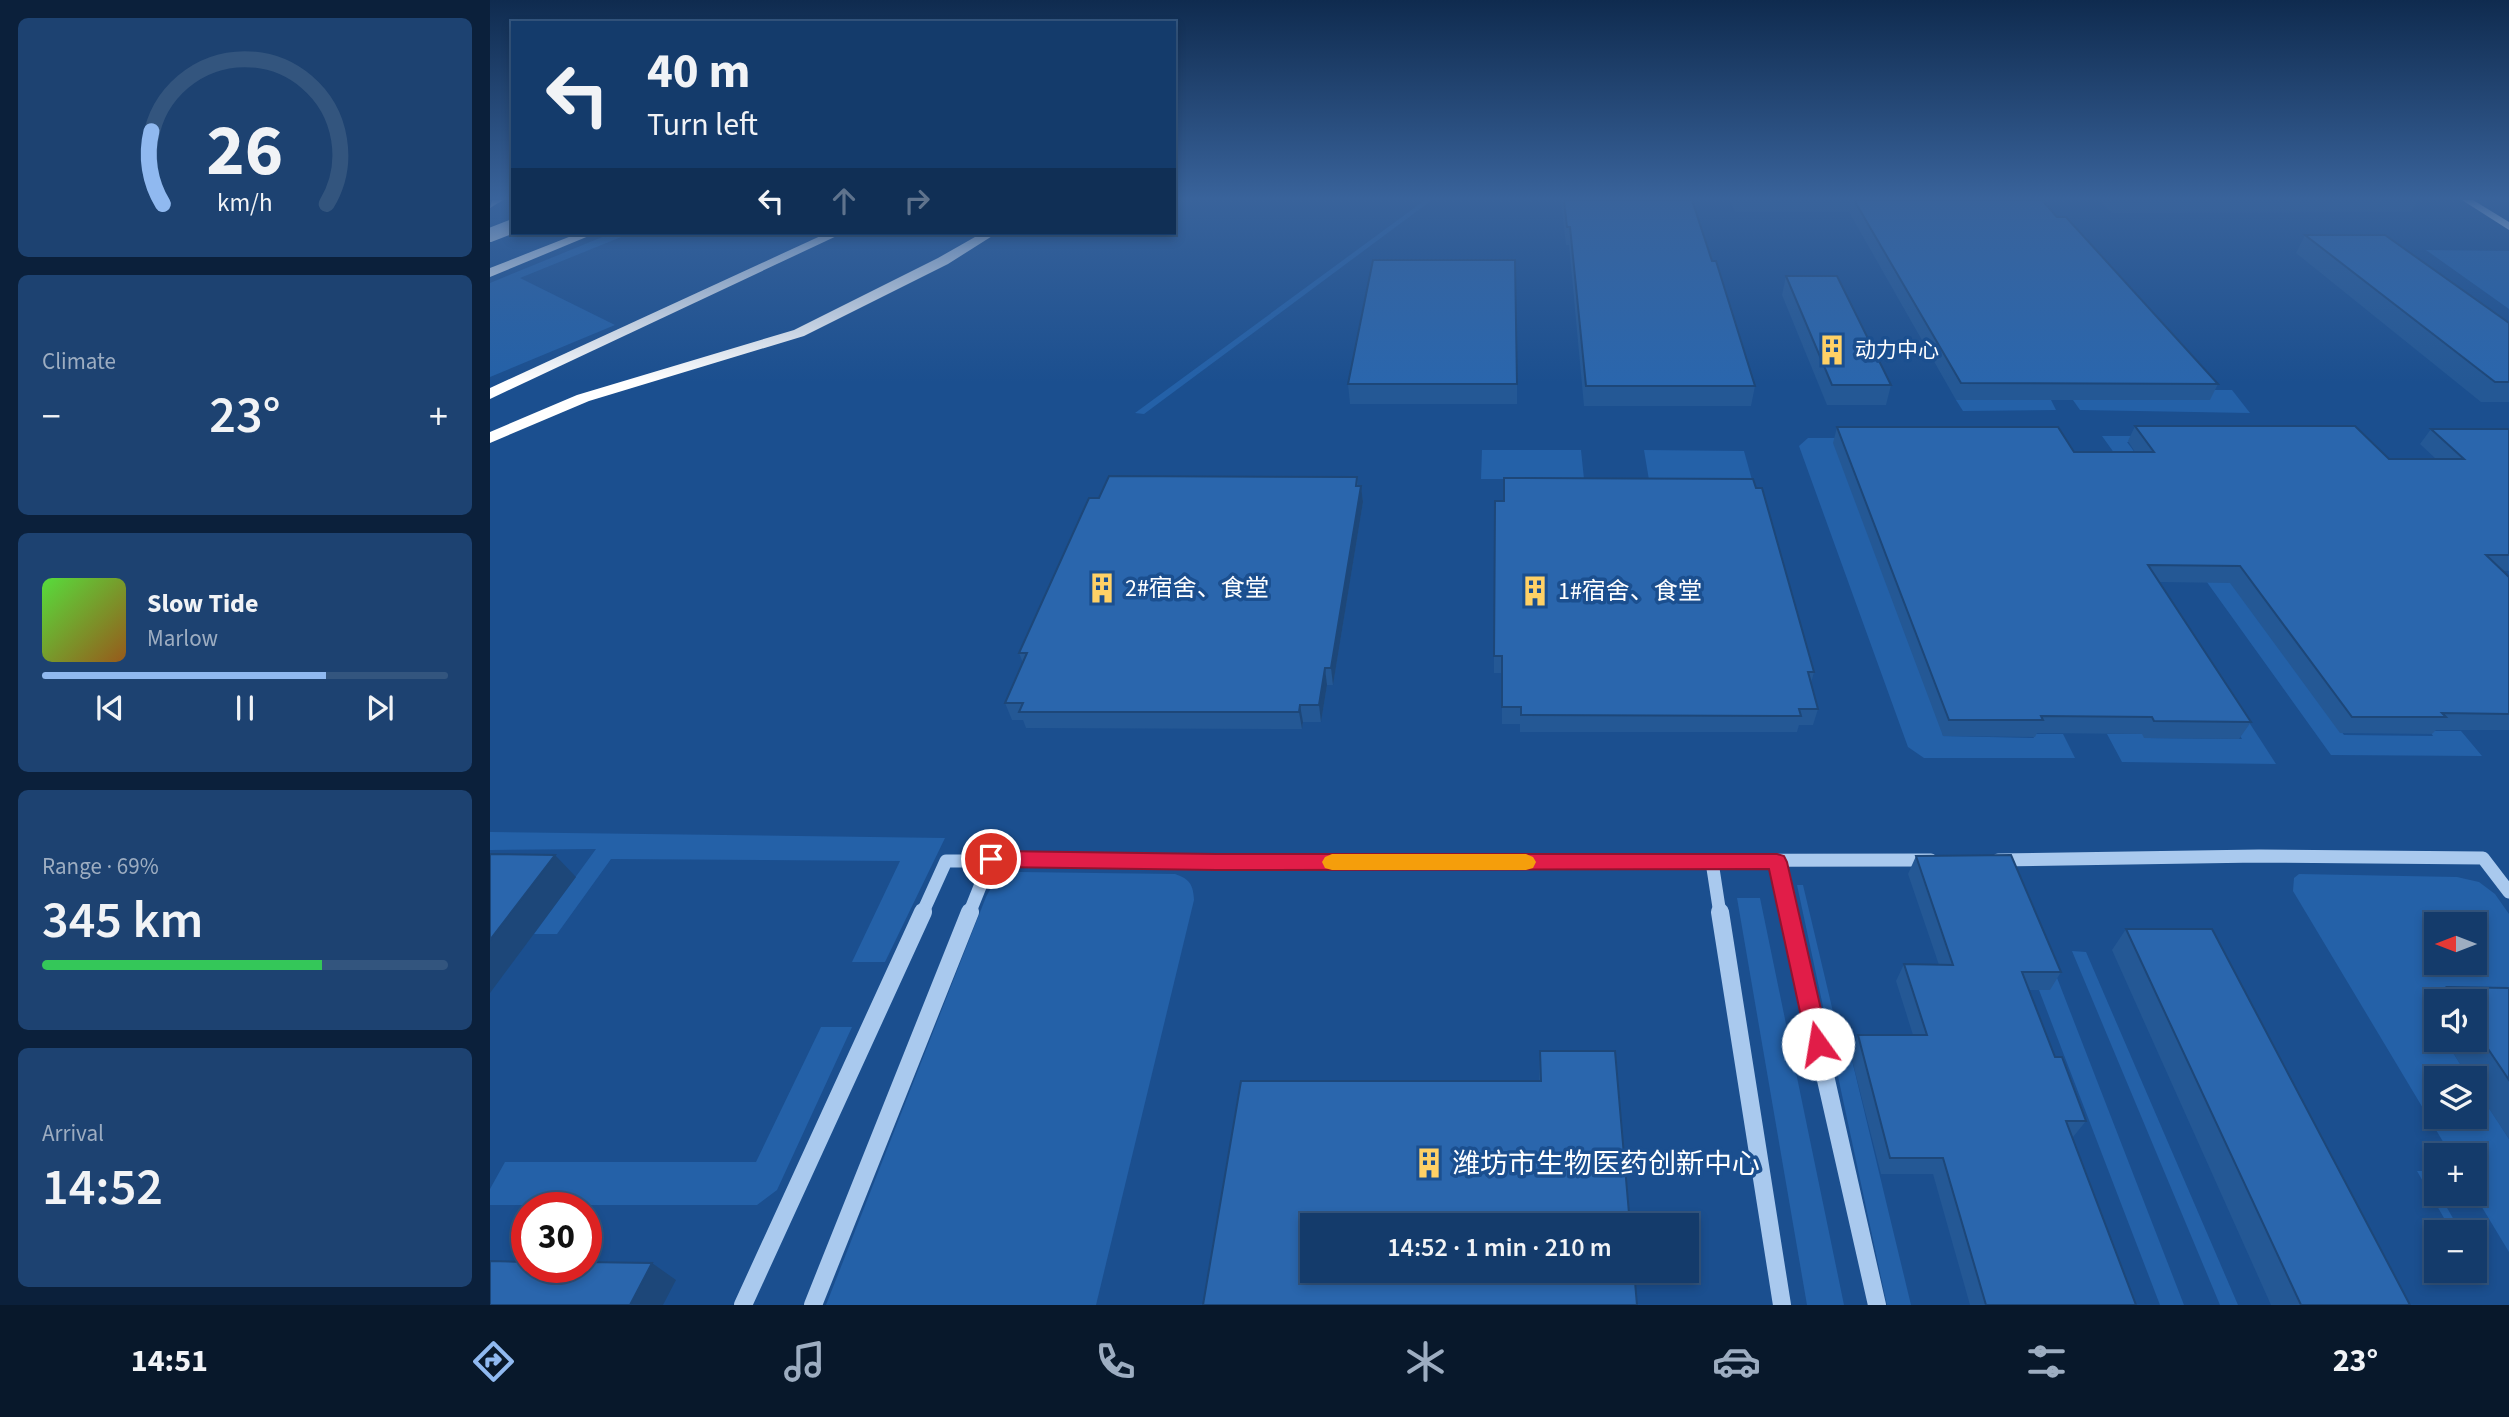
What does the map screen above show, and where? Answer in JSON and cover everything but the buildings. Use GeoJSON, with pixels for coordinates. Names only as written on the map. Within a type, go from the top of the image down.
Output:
{"type":"FeatureCollection","features":[{"type":"Feature","properties":{"kind":"highway"},"geometry":{"type":"LineString","coordinates":[[490,273],[520,261]]}},
{"type":"Feature","properties":{"kind":"highway"},"geometry":{"type":"LineString","coordinates":[[490,394],[777,261]]}},
{"type":"Feature","properties":{"kind":"highway"},"geometry":{"type":"LineString","coordinates":[[490,438],[583,398],[799,332],[943,261]]}},
{"type":"Feature","properties":{"kind":"street"},"geometry":{"type":"LineString","coordinates":[[1981,860],[2259,856],[2483,858],[2509,892]]}},
{"type":"Feature","properties":{"kind":"street"},"geometry":{"type":"LineString","coordinates":[[813,1305],[991,859]]}},
{"type":"Feature","properties":{"kind":"street"},"geometry":{"type":"LineString","coordinates":[[743,1305],[946,861],[1940,860]]}},
{"type":"Feature","properties":{"kind":"street"},"geometry":{"type":"LineString","coordinates":[[1713,862],[1782,1305]]}},
{"type":"Feature","properties":{"kind":"street"},"geometry":{"type":"LineString","coordinates":[[1777,862],[1877,1305]]}},
{"type":"Feature","properties":{"kind":"shaded area"},"geometry":{"type":"Polygon","coordinates":[[[544,261],[562,261],[520,278],[615,325],[490,377],[490,283],[544,261]]]}},
{"type":"Feature","properties":{"kind":"shaded area"},"geometry":{"type":"Polygon","coordinates":[[[1342,261],[1350,261],[1144,414],[1135,413],[1342,261]]]}},
{"type":"Feature","properties":{"kind":"shaded area"},"geometry":{"type":"Polygon","coordinates":[[[2441,261],[2509,261],[2509,309],[2441,261]]]}},
{"type":"Feature","properties":{"kind":"shaded area"},"geometry":{"type":"Polygon","coordinates":[[[2232,390],[2250,413],[2080,410],[2073,400],[2232,390]]]}},
{"type":"Feature","properties":{"kind":"shaded area"},"geometry":{"type":"Polygon","coordinates":[[[1956,400],[2051,400],[2056,410],[1963,411],[1956,400]]]}},
{"type":"Feature","properties":{"kind":"shaded area"},"geometry":{"type":"Polygon","coordinates":[[[2102,436],[2193,436],[2197,441],[2127,442],[2344,735],[2433,736],[2430,731],[2461,731],[2482,756],[2331,755],[2102,436]]]}},
{"type":"Feature","properties":{"kind":"shaded area"},"geometry":{"type":"Polygon","coordinates":[[[1808,438],[1898,438],[1943,736],[2034,738],[2032,734],[2063,734],[2075,758],[1924,758],[1908,747],[1799,446],[1808,438]]]}},
{"type":"Feature","properties":{"kind":"shaded area"},"geometry":{"type":"Polygon","coordinates":[[[1482,450],[1581,450],[1584,479],[1481,479],[1482,450]]]}},
{"type":"Feature","properties":{"kind":"shaded area"},"geometry":{"type":"Polygon","coordinates":[[[1644,450],[1744,451],[1752,480],[1649,480],[1644,450]]]}},
{"type":"Feature","properties":{"kind":"shaded area"},"geometry":{"type":"Polygon","coordinates":[[[2225,711],[2243,713],[2276,764],[2122,762],[2107,734],[2146,734],[2148,738],[2242,739],[2225,711]]]}},
{"type":"Feature","properties":{"kind":"shaded area"},"geometry":{"type":"Polygon","coordinates":[[[490,832],[945,838],[885,962],[852,962],[900,861],[611,859],[557,934],[534,934],[596,849],[490,850],[490,832]]]}},
{"type":"Feature","properties":{"kind":"shaded area"},"geometry":{"type":"Polygon","coordinates":[[[1019,872],[1175,874],[1187,880],[1193,890],[1194,900],[1096,1305],[826,1305],[986,897],[999,880],[1019,872]]]}},
{"type":"Feature","properties":{"kind":"shaded area"},"geometry":{"type":"Polygon","coordinates":[[[2299,874],[2457,877],[2479,882],[2495,894],[2509,914],[2509,1009],[2487,1004],[2487,989],[2424,989],[2424,1052],[2453,1052],[2461,1066],[2424,1066],[2424,1110],[2293,891],[2294,878],[2299,874]]]}},
{"type":"Feature","properties":{"kind":"shaded area"},"geometry":{"type":"Polygon","coordinates":[[[1797,885],[1803,885],[1843,1054],[1850,1052],[1911,1305],[1887,1305],[1797,885]]]}},
{"type":"Feature","properties":{"kind":"shaded area"},"geometry":{"type":"Polygon","coordinates":[[[1737,898],[1760,898],[1844,1305],[1807,1305],[1737,898]]]}},
{"type":"Feature","properties":{"kind":"shaded area"},"geometry":{"type":"Polygon","coordinates":[[[2072,951],[2086,952],[2238,1305],[2220,1305],[2072,951]]]}},
{"type":"Feature","properties":{"kind":"shaded area"},"geometry":{"type":"Polygon","coordinates":[[[2054,970],[2184,1305],[2160,1305],[2039,990],[2049,990],[2054,970]]]}},
{"type":"Feature","properties":{"kind":"shaded area"},"geometry":{"type":"Polygon","coordinates":[[[821,1027],[852,1027],[777,1190],[757,1205],[602,1205],[602,1192],[511,1192],[511,1205],[490,1205],[490,1189],[505,1162],[756,1162],[821,1027]]]}},
{"type":"Feature","properties":{"kind":"shaded area"},"geometry":{"type":"Polygon","coordinates":[[[2487,1105],[2509,1139],[2509,1252],[2481,1206],[2487,1206],[2487,1143],[2444,1143],[2435,1129],[2487,1129],[2487,1105]]]}},
{"type":"Feature","properties":{"kind":"shaded area"},"geometry":{"type":"Polygon","coordinates":[[[2417,1171],[2424,1171],[2424,1183],[2417,1171]]]}},
{"type":"Feature","properties":{"kind":"shaded area"},"geometry":{"type":"Polygon","coordinates":[[[2437,1206],[2446,1206],[2454,1220],[2445,1220],[2437,1206]]]}},
{"type":"Feature","properties":{"kind":"slow traffic"},"geometry":{"type":"LineString","coordinates":[[1332,862],[1526,862]]}},
{"type":"Feature","properties":{"kind":"place","name":"动力中心"},"geometry":{"type":"Point","coordinates":[1832,350]}},
{"type":"Feature","properties":{"kind":"place","name":"2#宿舍、食堂"},"geometry":{"type":"Point","coordinates":[1102,588]}},
{"type":"Feature","properties":{"kind":"place","name":"1#宿舍、食堂"},"geometry":{"type":"Point","coordinates":[1535,591]}},
{"type":"Feature","properties":{"kind":"place","name":"潍坊市生物医药创新中心"},"geometry":{"type":"Point","coordinates":[1429,1163]}},
{"type":"Feature","properties":{"kind":"route"},"geometry":{"type":"LineString","coordinates":[[991,859],[1216,862],[1777,862],[1818,1044]]}}]}
